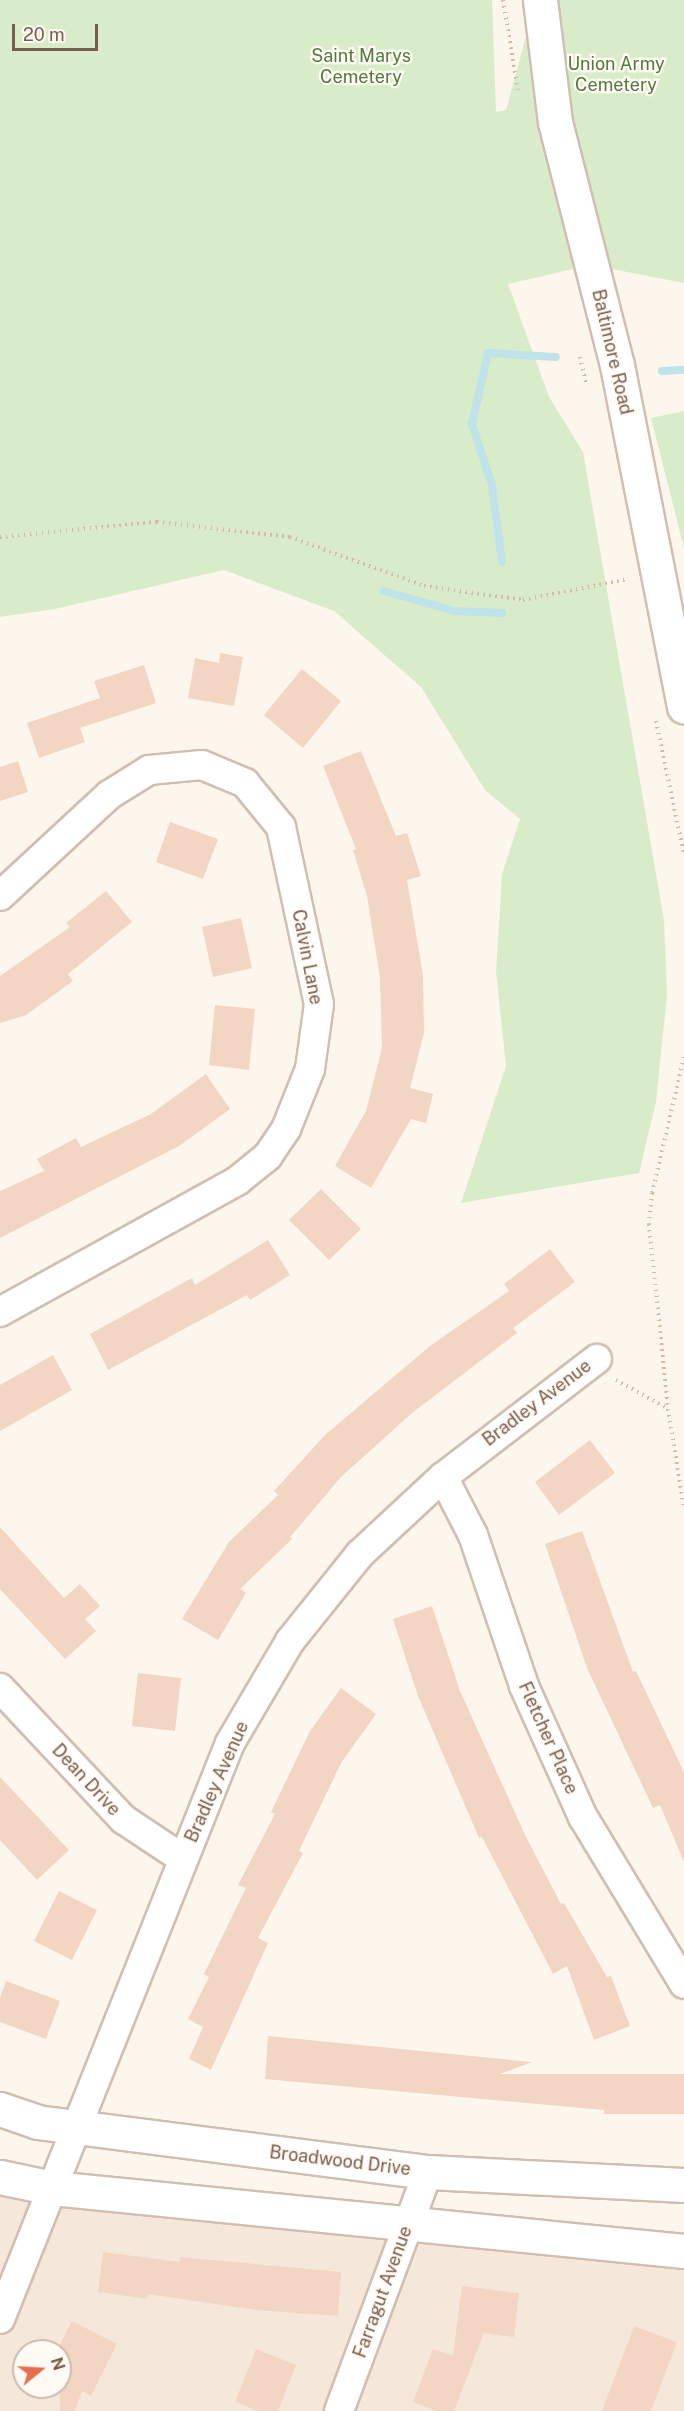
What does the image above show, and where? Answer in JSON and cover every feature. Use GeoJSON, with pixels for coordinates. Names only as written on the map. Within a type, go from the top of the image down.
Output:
{"type":"FeatureCollection","features":[{"type":"Feature","properties":{"kind":"street","name":"Baltimore Road"},"geometry":{"type":"LineString","coordinates":[[540,0],[555,122],[617,365],[670,710]]}},
{"type":"Feature","properties":{"kind":"street","name":"Calvin Lane"},"geometry":{"type":"LineString","coordinates":[[0,896],[109,795],[149,770],[202,765],[245,783],[281,827],[319,1004],[310,1069],[286,1130],[268,1156],[237,1181],[0,1312]]}},
{"type":"Feature","properties":{"kind":"street","name":"Bradley Avenue"},"geometry":{"type":"LineString","coordinates":[[0,2319],[230,1743],[290,1641],[360,1554],[442,1477],[597,1359]]}},
{"type":"Feature","properties":{"kind":"street","name":"Fletcher Place"},"geometry":{"type":"LineString","coordinates":[[442,1477],[473,1535],[524,1686],[584,1817],[684,1984]]}},
{"type":"Feature","properties":{"kind":"street","name":"Dean Drive"},"geometry":{"type":"LineString","coordinates":[[0,1688],[123,1819],[183,1859]]}},
{"type":"Feature","properties":{"kind":"street","name":"Broadwood Drive"},"geometry":{"type":"LineString","coordinates":[[0,2109],[37,2122],[428,2172],[684,2185]]}},
{"type":"Feature","properties":{"kind":"street","name":"Farragut Avenue"},"geometry":{"type":"LineString","coordinates":[[339,2411],[428,2172]]}},
{"type":"Feature","properties":{"kind":"street"},"geometry":{"type":"LineString","coordinates":[[0,2176],[52,2188],[684,2251]]}},
{"type":"Feature","properties":{"kind":"path"},"geometry":{"type":"LineString","coordinates":[[503,0],[520,100]]}},
{"type":"Feature","properties":{"kind":"path"},"geometry":{"type":"LineString","coordinates":[[578,345],[589,391]]}},
{"type":"Feature","properties":{"kind":"path"},"geometry":{"type":"LineString","coordinates":[[0,537],[157,522],[279,535],[424,586],[523,600],[628,579]]}},
{"type":"Feature","properties":{"kind":"path"},"geometry":{"type":"LineString","coordinates":[[626,568],[630,590]]}},
{"type":"Feature","properties":{"kind":"path"},"geometry":{"type":"LineString","coordinates":[[670,710],[684,855]]}},
{"type":"Feature","properties":{"kind":"path"},"geometry":{"type":"LineString","coordinates":[[684,1057],[652,1193],[649,1224],[668,1409],[684,1508]]}},
{"type":"Feature","properties":{"kind":"path"},"geometry":{"type":"LineString","coordinates":[[597,1359],[606,1374],[668,1409]]}},
{"type":"Feature","properties":{"kind":"shaded area"},"geometry":{"type":"Polygon","coordinates":[[[0,2187],[684,2267],[684,2411],[0,2411],[0,2187]]]}},
{"type":"Feature","properties":{"kind":"green space"},"geometry":{"type":"Polygon","coordinates":[[[0,0],[492,0],[496,112],[506,110],[536,0],[684,0],[684,283],[591,265],[508,284],[549,397],[583,452],[664,920],[667,995],[656,1102],[639,1173],[461,1203],[506,1066],[496,971],[502,874],[520,819],[485,790],[421,687],[334,611],[224,570],[55,609],[0,617],[0,0]]]}},
{"type":"Feature","properties":{"kind":"green space"},"geometry":{"type":"Polygon","coordinates":[[[684,411],[684,548],[651,418],[684,411]]]}},
{"type":"Feature","properties":{"kind":"building"},"geometry":{"type":"Polygon","coordinates":[[[220,653],[243,657],[234,706],[188,698],[195,658],[219,663],[220,653]]]}},
{"type":"Feature","properties":{"kind":"building"},"geometry":{"type":"Polygon","coordinates":[[[144,665],[156,703],[80,728],[85,742],[39,758],[27,723],[100,698],[94,681],[144,665]]]}},
{"type":"Feature","properties":{"kind":"building"},"geometry":{"type":"Polygon","coordinates":[[[302,669],[341,701],[303,748],[264,715],[302,669]]]}},
{"type":"Feature","properties":{"kind":"building"},"geometry":{"type":"Polygon","coordinates":[[[361,751],[396,836],[407,833],[421,876],[407,880],[423,975],[424,1033],[410,1088],[433,1094],[426,1123],[411,1119],[371,1188],[335,1166],[366,1111],[382,1048],[380,978],[367,896],[353,850],[356,849],[323,766],[361,751]]]}},
{"type":"Feature","properties":{"kind":"building"},"geometry":{"type":"Polygon","coordinates":[[[18,761],[28,792],[0,801],[0,767],[18,761]]]}},
{"type":"Feature","properties":{"kind":"building"},"geometry":{"type":"Polygon","coordinates":[[[170,822],[218,839],[203,879],[156,862],[170,822]]]}},
{"type":"Feature","properties":{"kind":"building"},"geometry":{"type":"Polygon","coordinates":[[[106,891],[132,922],[68,974],[73,981],[26,1015],[0,1023],[0,976],[70,927],[66,923],[106,891]]]}},
{"type":"Feature","properties":{"kind":"building"},"geometry":{"type":"Polygon","coordinates":[[[241,918],[252,968],[213,977],[202,927],[241,918]]]}},
{"type":"Feature","properties":{"kind":"building"},"geometry":{"type":"Polygon","coordinates":[[[215,1005],[255,1009],[249,1070],[209,1065],[215,1005]]]}},
{"type":"Feature","properties":{"kind":"building"},"geometry":{"type":"Polygon","coordinates":[[[206,1074],[230,1109],[179,1146],[0,1238],[0,1191],[44,1171],[37,1159],[76,1138],[81,1147],[151,1114],[206,1074]]]}},
{"type":"Feature","properties":{"kind":"building"},"geometry":{"type":"Polygon","coordinates":[[[321,1189],[361,1229],[329,1260],[289,1220],[321,1189]]]}},
{"type":"Feature","properties":{"kind":"building"},"geometry":{"type":"Polygon","coordinates":[[[268,1240],[290,1275],[250,1300],[247,1295],[108,1370],[90,1334],[192,1278],[195,1285],[268,1240]]]}},
{"type":"Feature","properties":{"kind":"building"},"geometry":{"type":"Polygon","coordinates":[[[550,1249],[575,1282],[513,1328],[517,1333],[412,1413],[341,1477],[290,1537],[292,1539],[240,1589],[246,1593],[218,1640],[182,1619],[229,1542],[278,1495],[274,1491],[325,1435],[430,1346],[509,1291],[504,1284],[550,1249]]]}},
{"type":"Feature","properties":{"kind":"building"},"geometry":{"type":"Polygon","coordinates":[[[53,1355],[72,1390],[0,1431],[0,1385],[53,1355]]]}},
{"type":"Feature","properties":{"kind":"building"},"geometry":{"type":"Polygon","coordinates":[[[590,1440],[615,1473],[559,1515],[535,1482],[590,1440]]]}},
{"type":"Feature","properties":{"kind":"building"},"geometry":{"type":"Polygon","coordinates":[[[0,1527],[64,1598],[80,1584],[100,1606],[85,1619],[96,1631],[65,1659],[0,1589],[0,1527]]]}},
{"type":"Feature","properties":{"kind":"building"},"geometry":{"type":"Polygon","coordinates":[[[582,1531],[633,1672],[636,1671],[684,1772],[684,1862],[660,1805],[653,1808],[587,1668],[545,1544],[582,1531]]]}},
{"type":"Feature","properties":{"kind":"building"},"geometry":{"type":"Polygon","coordinates":[[[432,1606],[460,1691],[526,1837],[561,1904],[564,1903],[607,1977],[611,1976],[630,2026],[594,2040],[567,1966],[553,1974],[482,1837],[479,1838],[418,1696],[393,1619],[432,1606]]]}},
{"type":"Feature","properties":{"kind":"building"},"geometry":{"type":"Polygon","coordinates":[[[138,1673],[181,1678],[175,1731],[132,1726],[138,1673]]]}},
{"type":"Feature","properties":{"kind":"building"},"geometry":{"type":"Polygon","coordinates":[[[341,1688],[376,1714],[341,1763],[299,1851],[303,1853],[258,1938],[268,1943],[211,2070],[189,2059],[203,2027],[188,2019],[209,1977],[204,1974],[246,1888],[238,1885],[275,1814],[271,1812],[310,1731],[341,1688]]]}},
{"type":"Feature","properties":{"kind":"building"},"geometry":{"type":"Polygon","coordinates":[[[0,1777],[69,1850],[37,1880],[0,1840],[0,1777]]]}},
{"type":"Feature","properties":{"kind":"building"},"geometry":{"type":"Polygon","coordinates":[[[59,1891],[97,1910],[72,1960],[34,1941],[59,1891]]]}},
{"type":"Feature","properties":{"kind":"building"},"geometry":{"type":"Polygon","coordinates":[[[6,1981],[60,2001],[46,2039],[0,2022],[0,1998],[6,1981]]]}},
{"type":"Feature","properties":{"kind":"building"},"geometry":{"type":"Polygon","coordinates":[[[268,2036],[532,2062],[500,2074],[684,2074],[684,2114],[604,2114],[604,2110],[265,2079],[268,2036]]]}},
{"type":"Feature","properties":{"kind":"building"},"geometry":{"type":"Polygon","coordinates":[[[103,2252],[180,2262],[180,2257],[341,2272],[338,2316],[256,2310],[148,2294],[147,2299],[98,2292],[103,2252]]]}},
{"type":"Feature","properties":{"kind":"building"},"geometry":{"type":"Polygon","coordinates":[[[462,2286],[519,2293],[514,2337],[484,2333],[454,2411],[437,2411],[413,2402],[433,2349],[453,2356],[462,2286]]]}},
{"type":"Feature","properties":{"kind":"building"},"geometry":{"type":"Polygon","coordinates":[[[72,2321],[117,2344],[91,2396],[82,2391],[75,2411],[60,2411],[60,2399],[72,2399],[72,2339],[63,2339],[72,2321]]]}},
{"type":"Feature","properties":{"kind":"building"},"geometry":{"type":"Polygon","coordinates":[[[634,2326],[677,2342],[651,2411],[602,2411],[634,2326]]]}},
{"type":"Feature","properties":{"kind":"building"},"geometry":{"type":"Polygon","coordinates":[[[256,2349],[296,2365],[278,2411],[258,2411],[235,2402],[256,2349]]]}},
{"type":"Feature","properties":{"kind":"waterway"},"geometry":{"type":"LineString","coordinates":[[502,562],[492,485],[472,424],[488,353],[556,357]]}},
{"type":"Feature","properties":{"kind":"waterway"},"geometry":{"type":"LineString","coordinates":[[662,371],[684,370]]}},
{"type":"Feature","properties":{"kind":"waterway"},"geometry":{"type":"LineString","coordinates":[[384,591],[454,611],[502,613]]}},
{"type":"Feature","properties":{"kind":"park label","name":"Saint Marys Cemetery"},"geometry":{"type":"Point","coordinates":[361,67]}},
{"type":"Feature","properties":{"kind":"park label","name":"Union Army Cemetery"},"geometry":{"type":"Point","coordinates":[616,76]}}]}
